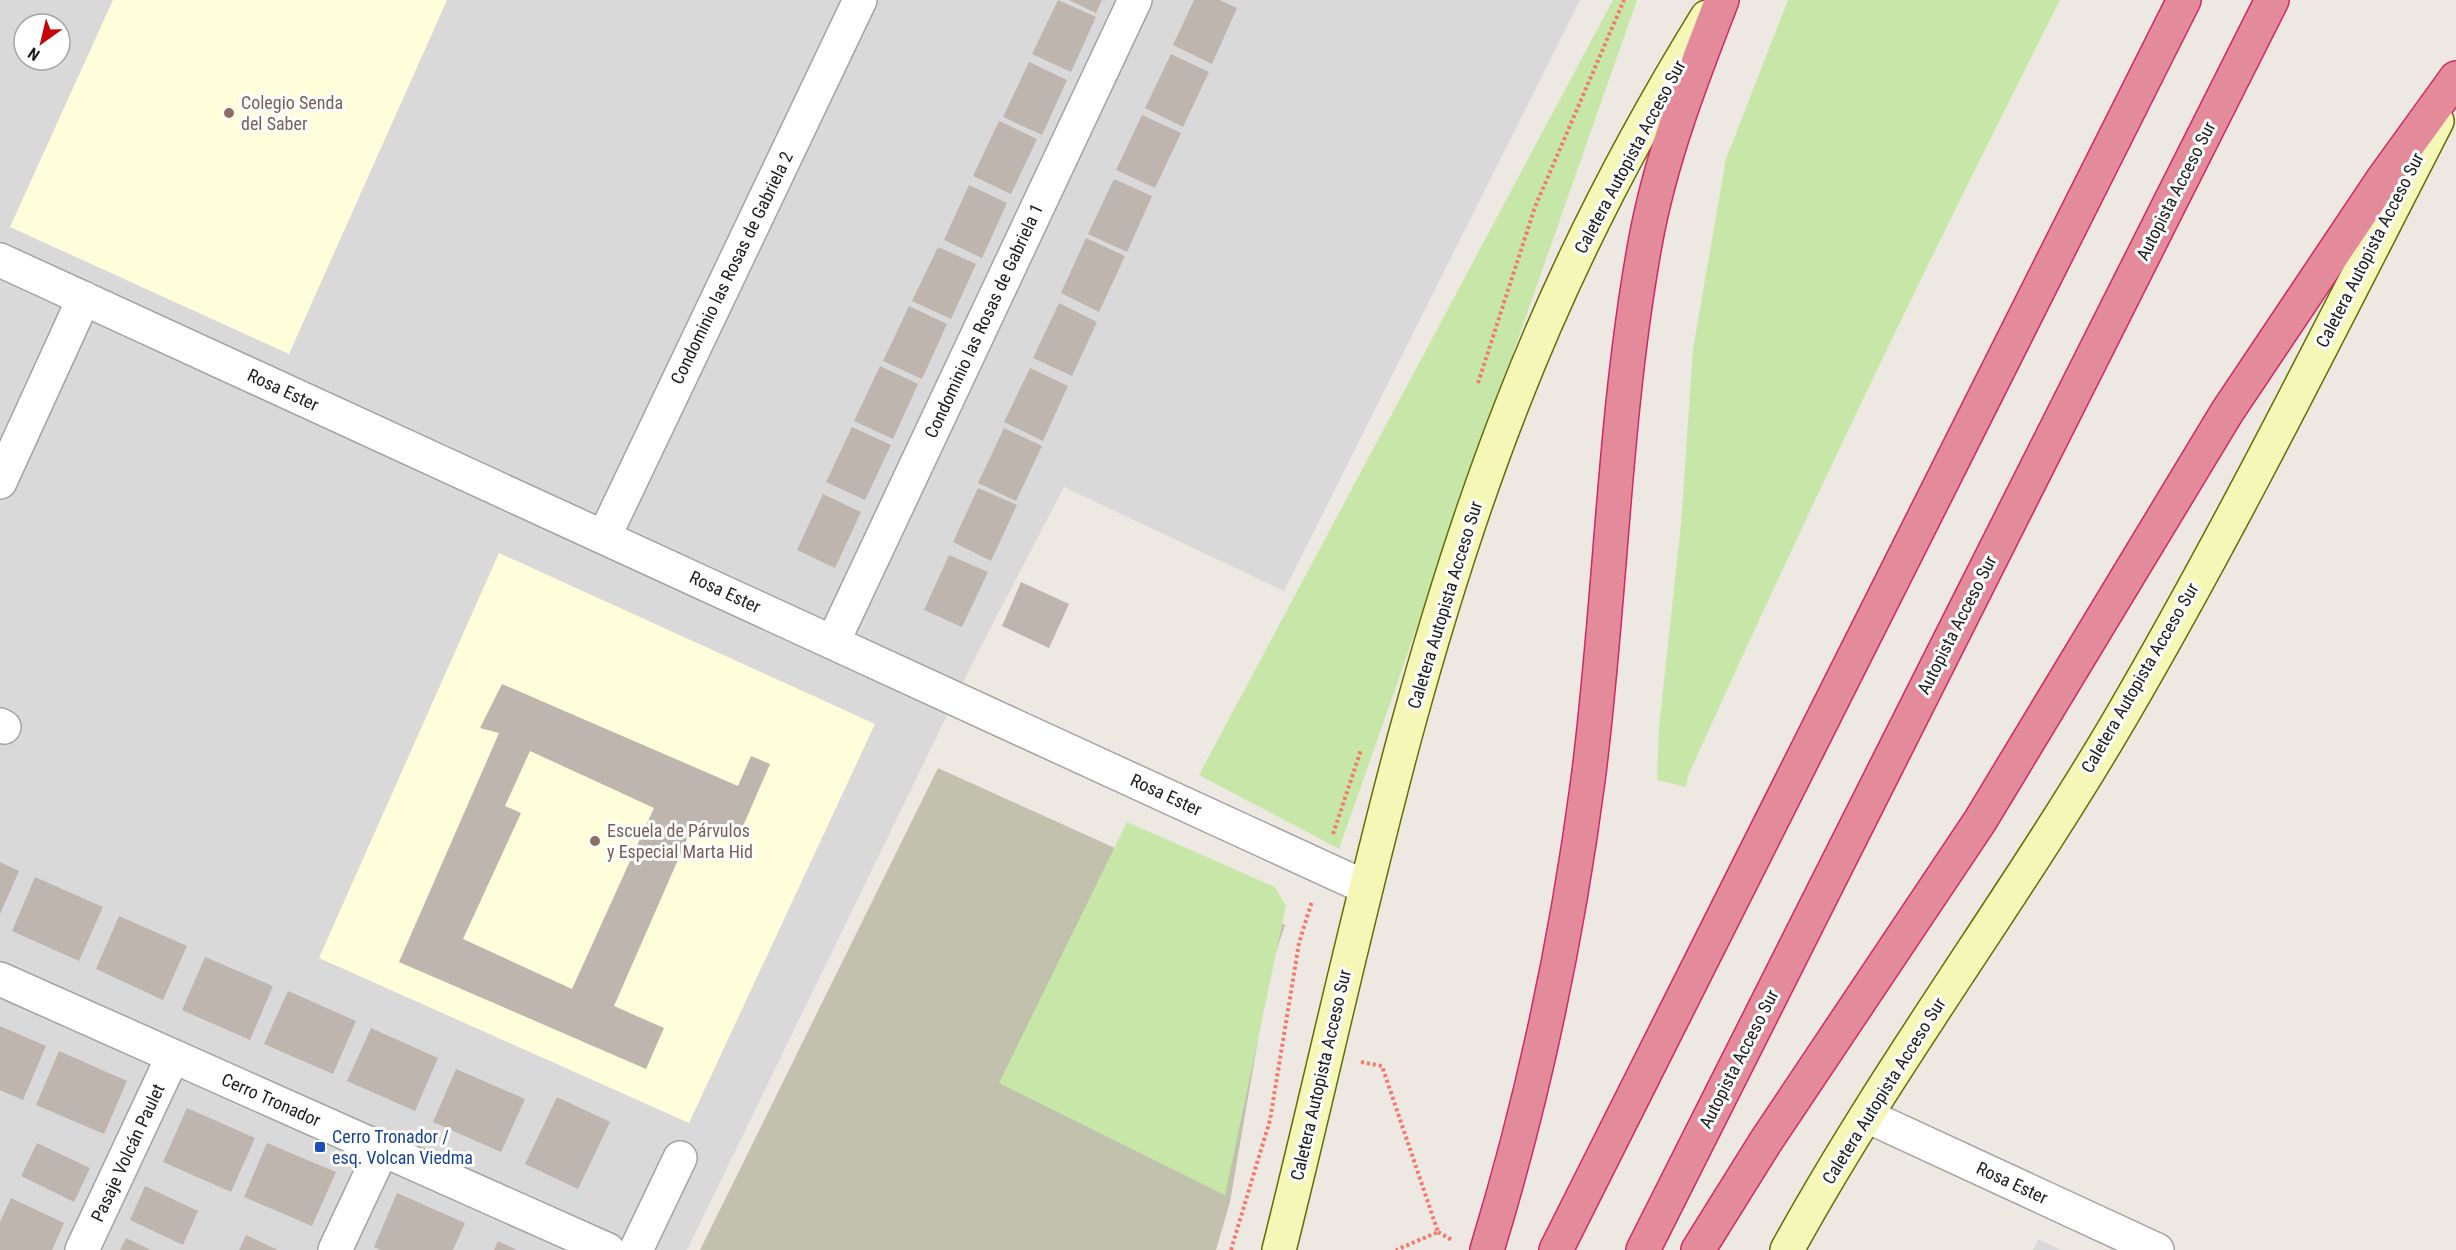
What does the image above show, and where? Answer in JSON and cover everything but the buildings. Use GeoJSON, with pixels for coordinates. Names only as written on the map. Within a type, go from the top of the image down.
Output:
{"type":"FeatureCollection","features":[{"type":"Feature","properties":{"kind":"highway"},"geometry":{"type":"LineString","coordinates":[[1487,1250],[1512,1170],[1533,1084],[1572,888],[1588,777],[1623,415],[1645,243],[1662,169],[1687,91],[1722,0]]}},
{"type":"Feature","properties":{"kind":"highway"},"geometry":{"type":"LineString","coordinates":[[1556,1250],[2184,0]]}},
{"type":"Feature","properties":{"kind":"highway","name":"Autopista Acceso Sur"},"geometry":{"type":"LineString","coordinates":[[1643,1250],[2272,0]]}},
{"type":"Feature","properties":{"kind":"highway"},"geometry":{"type":"LineString","coordinates":[[1698,1250],[1766,1141],[1980,821],[2227,412],[2376,189],[2456,78]]}},
{"type":"Feature","properties":{"kind":"main road","name":"Caletera Autopista Acceso Sur"},"geometry":{"type":"LineString","coordinates":[[1279,1250],[1365,887],[1443,608],[1512,405],[1552,309],[1597,214],[1645,122],[1717,0]]}},
{"type":"Feature","properties":{"kind":"main road","name":"Caletera Autopista Acceso Sur"},"geometry":{"type":"LineString","coordinates":[[1787,1250],[1867,1116],[2120,718],[2309,368],[2456,85]]}},
{"type":"Feature","properties":{"kind":"street","name":"Condominio las Rosas de Gabriela 2"},"geometry":{"type":"LineString","coordinates":[[604,537],[860,0]]}},
{"type":"Feature","properties":{"kind":"street","name":"Condominio las Rosas de Gabriela 1"},"geometry":{"type":"LineString","coordinates":[[832,642],[1135,0]]}},
{"type":"Feature","properties":{"kind":"street","name":"Rosa Ester"},"geometry":{"type":"LineString","coordinates":[[0,260],[1365,887]]}},
{"type":"Feature","properties":{"kind":"street"},"geometry":{"type":"LineString","coordinates":[[4,463],[84,298]]}},
{"type":"Feature","properties":{"kind":"street","name":"Cerro Tronador"},"geometry":{"type":"LineString","coordinates":[[0,979],[608,1250]]}},
{"type":"Feature","properties":{"kind":"street","name":"Pasaje Volcán Paulet"},"geometry":{"type":"LineString","coordinates":[[82,1250],[173,1056]]}},
{"type":"Feature","properties":{"kind":"street","name":"Rosa Ester"},"geometry":{"type":"LineString","coordinates":[[1867,1116],[2157,1250]]}},
{"type":"Feature","properties":{"kind":"street"},"geometry":{"type":"LineString","coordinates":[[335,1250],[382,1150]]}},
{"type":"Feature","properties":{"kind":"street"},"geometry":{"type":"LineString","coordinates":[[636,1250],[680,1158]]}},
{"type":"Feature","properties":{"kind":"path"},"geometry":{"type":"LineString","coordinates":[[1382,1066],[1438,1232],[1396,1250]]}},
{"type":"Feature","properties":{"kind":"shaded area"},"geometry":{"type":"Polygon","coordinates":[[[0,0],[1580,0],[1284,591],[1064,487],[973,662],[687,1250],[0,1250],[0,0]]]}},
{"type":"Feature","properties":{"kind":"shaded area","name":"Colegio Senda del Saber"},"geometry":{"type":"Polygon","coordinates":[[[113,0],[447,0],[289,354],[10,227],[113,0]]]}},
{"type":"Feature","properties":{"kind":"shaded area","name":"Escuela de Párvulos y Especial Marta Hid"},"geometry":{"type":"Polygon","coordinates":[[[499,553],[875,724],[689,1123],[319,958],[499,553]]]}},
{"type":"Feature","properties":{"kind":"shaded area"},"geometry":{"type":"Polygon","coordinates":[[[938,768],[1285,925],[1270,970],[1230,1202],[1216,1250],[700,1250],[938,768]]]}},
{"type":"Feature","properties":{"kind":"shaded area"},"geometry":{"type":"Polygon","coordinates":[[[2038,1239],[2061,1250],[2033,1250],[2038,1239]]]}},
{"type":"Feature","properties":{"kind":"green space"},"geometry":{"type":"Polygon","coordinates":[[[1613,0],[1637,0],[1339,849],[1199,775],[1613,0]]]}},
{"type":"Feature","properties":{"kind":"green space"},"geometry":{"type":"Polygon","coordinates":[[[1788,0],[2060,0],[1916,289],[1823,483],[1688,776],[1686,787],[1657,780],[1659,727],[1681,524],[1693,349],[1726,159],[1788,0]]]}},
{"type":"Feature","properties":{"kind":"green space"},"geometry":{"type":"Polygon","coordinates":[[[1127,822],[1275,887],[1286,906],[1225,1195],[999,1083],[1127,822]]]}},
{"type":"Feature","properties":{"kind":"place","name":"Colegio Senda del Saber"},"geometry":{"type":"Point","coordinates":[229,113]}},
{"type":"Feature","properties":{"kind":"place","name":"Escuela de Párvulos y Especial Marta Hid"},"geometry":{"type":"Point","coordinates":[595,841]}},
{"type":"Feature","properties":{"kind":"place","name":"Cerro Tronador / esq. Volcan Viedma"},"geometry":{"type":"Point","coordinates":[320,1147]}}]}
